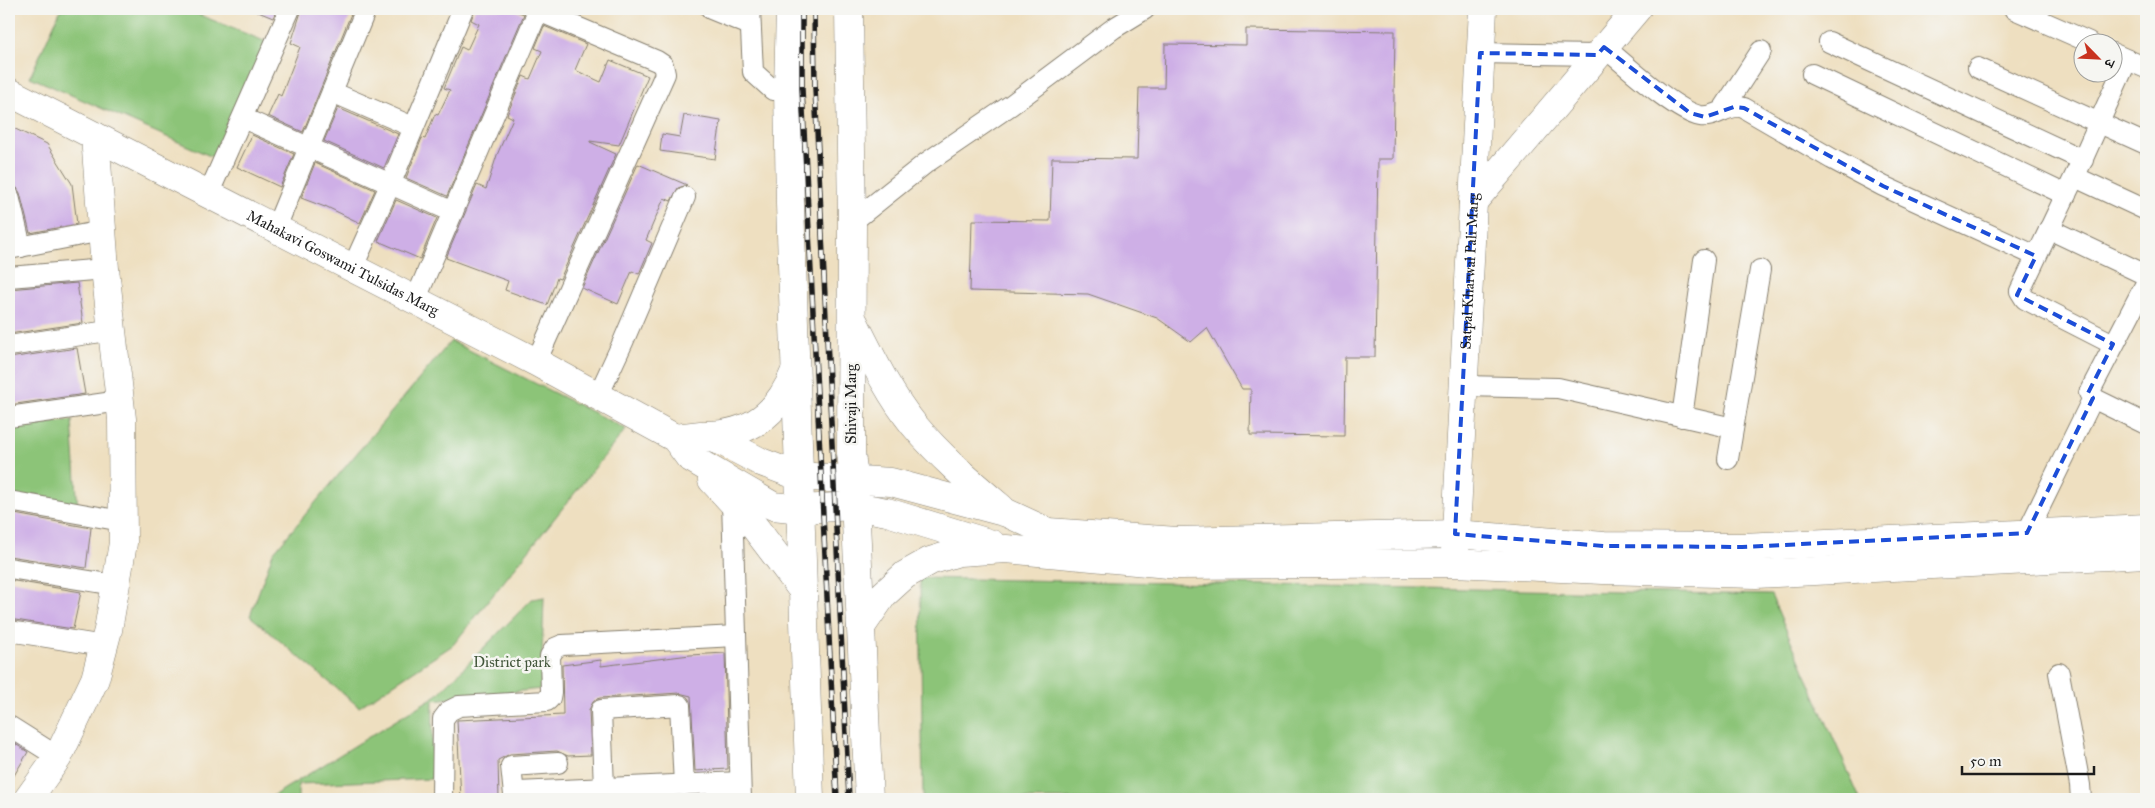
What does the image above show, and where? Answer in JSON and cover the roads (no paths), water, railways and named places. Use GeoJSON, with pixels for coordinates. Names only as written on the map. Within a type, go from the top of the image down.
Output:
{"type":"FeatureCollection","features":[{"type":"Feature","properties":{"kind":"street"},"geometry":{"type":"LineString","coordinates":[[208,195],[290,9]]}},
{"type":"Feature","properties":{"kind":"street"},"geometry":{"type":"LineString","coordinates":[[276,230],[366,9]]}},
{"type":"Feature","properties":{"kind":"street"},"geometry":{"type":"LineString","coordinates":[[352,269],[390,185],[463,9]]}},
{"type":"Feature","properties":{"kind":"street"},"geometry":{"type":"LineString","coordinates":[[711,9],[750,17],[753,72],[773,90],[788,89]]}},
{"type":"Feature","properties":{"kind":"street"},"geometry":{"type":"LineString","coordinates":[[790,9],[788,89],[790,204],[810,799]]}},
{"type":"Feature","properties":{"kind":"street","name":"Shivaji Marg"},"geometry":{"type":"LineString","coordinates":[[849,9],[852,222],[850,453],[854,479],[869,799]]}},
{"type":"Feature","properties":{"kind":"street"},"geometry":{"type":"LineString","coordinates":[[852,222],[926,164],[1011,105],[1114,28],[1145,9]]}},
{"type":"Feature","properties":{"kind":"street"},"geometry":{"type":"LineString","coordinates":[[1472,202],[1483,9]]}},
{"type":"Feature","properties":{"kind":"street","name":"Satpal Kharwal Pali Marg"},"geometry":{"type":"LineString","coordinates":[[1454,563],[1472,202],[1637,9]]}},
{"type":"Feature","properties":{"kind":"street"},"geometry":{"type":"LineString","coordinates":[[2014,9],[2047,16],[2073,32]]}},
{"type":"Feature","properties":{"kind":"street"},"geometry":{"type":"LineString","coordinates":[[415,301],[536,10],[657,61],[663,65],[665,74],[536,362]]}},
{"type":"Feature","properties":{"kind":"street"},"geometry":{"type":"LineString","coordinates":[[1829,42],[2079,168],[2146,210]]}},
{"type":"Feature","properties":{"kind":"street"},"geometry":{"type":"LineString","coordinates":[[1480,53],[1600,51],[1683,109],[1705,116],[1737,106],[1744,108],[1832,159],[1884,186],[2036,256]]}},
{"type":"Feature","properties":{"kind":"street"},"geometry":{"type":"LineString","coordinates":[[1722,111],[1761,51]]}},
{"type":"Feature","properties":{"kind":"street"},"geometry":{"type":"LineString","coordinates":[[2122,57],[2146,68]]}},
{"type":"Feature","properties":{"kind":"street"},"geometry":{"type":"LineString","coordinates":[[1978,68],[2146,144]]}},
{"type":"Feature","properties":{"kind":"street"},"geometry":{"type":"LineString","coordinates":[[1812,74],[2066,195]]}},
{"type":"Feature","properties":{"kind":"street"},"geometry":{"type":"LineString","coordinates":[[2112,82],[2099,122],[2079,168],[2020,289],[2021,296],[2113,344]]}},
{"type":"Feature","properties":{"kind":"street","name":"Mahakavi Goswami Tulsidas Marg"},"geometry":{"type":"LineString","coordinates":[[9,92],[536,362],[689,443],[773,506],[801,509],[854,506],[887,512],[1006,548]]}},
{"type":"Feature","properties":{"kind":"street"},"geometry":{"type":"LineString","coordinates":[[332,92],[413,127]]}},
{"type":"Feature","properties":{"kind":"street"},"geometry":{"type":"LineString","coordinates":[[243,118],[453,212]]}},
{"type":"Feature","properties":{"kind":"street"},"geometry":{"type":"LineString","coordinates":[[28,799],[58,757],[95,680],[104,646],[123,543],[122,419],[102,231],[95,136]]}},
{"type":"Feature","properties":{"kind":"street"},"geometry":{"type":"LineString","coordinates":[[9,196],[15,248],[102,231]]}},
{"type":"Feature","properties":{"kind":"street"},"geometry":{"type":"LineString","coordinates":[[598,396],[685,197]]}},
{"type":"Feature","properties":{"kind":"street"},"geometry":{"type":"LineString","coordinates":[[2049,229],[2146,275]]}},
{"type":"Feature","properties":{"kind":"street"},"geometry":{"type":"LineString","coordinates":[[1682,418],[1704,260]]}},
{"type":"Feature","properties":{"kind":"street"},"geometry":{"type":"LineString","coordinates":[[9,277],[106,269]]}},
{"type":"Feature","properties":{"kind":"street"},"geometry":{"type":"LineString","coordinates":[[1728,459],[1760,270]]}},
{"type":"Feature","properties":{"kind":"street"},"geometry":{"type":"LineString","coordinates":[[2144,418],[2093,398],[2089,393],[2146,283]]}},
{"type":"Feature","properties":{"kind":"street"},"geometry":{"type":"LineString","coordinates":[[852,316],[881,376],[914,424],[953,467],[1007,513],[1048,532],[1177,541],[1455,534],[1604,546],[1742,547],[2146,528]]}},
{"type":"Feature","properties":{"kind":"street"},"geometry":{"type":"LineString","coordinates":[[9,346],[114,330]]}},
{"type":"Feature","properties":{"kind":"street"},"geometry":{"type":"LineString","coordinates":[[796,369],[789,388],[777,406],[761,420],[736,431],[689,443],[732,502],[776,552],[803,591]]}},
{"type":"Feature","properties":{"kind":"street"},"geometry":{"type":"LineString","coordinates":[[1463,386],[1558,388],[1682,418],[1733,428]]}},
{"type":"Feature","properties":{"kind":"street"},"geometry":{"type":"LineString","coordinates":[[2026,533],[2093,398]]}},
{"type":"Feature","properties":{"kind":"street"},"geometry":{"type":"LineString","coordinates":[[9,417],[120,401]]}},
{"type":"Feature","properties":{"kind":"street","name":"Mahakavi Goswami Tulsidas Marg"},"geometry":{"type":"LineString","coordinates":[[689,443],[734,447],[761,462],[798,476],[891,482],[1007,513]]}},
{"type":"Feature","properties":{"kind":"street"},"geometry":{"type":"LineString","coordinates":[[9,502],[122,521]]}},
{"type":"Feature","properties":{"kind":"street"},"geometry":{"type":"LineString","coordinates":[[514,797],[518,792],[576,794],[604,788],[740,791],[732,502]]}},
{"type":"Feature","properties":{"kind":"street"},"geometry":{"type":"LineString","coordinates":[[861,627],[883,595],[905,575],[930,561],[958,552],[1006,548],[1180,566],[1454,563],[1602,570],[1756,574],[2146,554]]}},
{"type":"Feature","properties":{"kind":"street"},"geometry":{"type":"LineString","coordinates":[[9,568],[116,585]]}},
{"type":"Feature","properties":{"kind":"street"},"geometry":{"type":"LineString","coordinates":[[9,631],[104,646]]}},
{"type":"Feature","properties":{"kind":"street"},"geometry":{"type":"LineString","coordinates":[[442,799],[443,719],[449,711],[460,706],[547,701],[550,698],[551,692],[550,656],[554,648],[562,645],[736,636]]}},
{"type":"Feature","properties":{"kind":"street"},"geometry":{"type":"LineString","coordinates":[[2059,673],[2080,785],[2080,799]]}},
{"type":"Feature","properties":{"kind":"street"},"geometry":{"type":"LineString","coordinates":[[604,788],[601,710],[680,705],[690,789]]}},
{"type":"Feature","properties":{"kind":"street"},"geometry":{"type":"LineString","coordinates":[[9,726],[58,757]]}},
{"type":"Feature","properties":{"kind":"street"},"geometry":{"type":"LineString","coordinates":[[514,797],[511,766],[558,762]]}},
{"type":"Feature","properties":{"kind":"railway"},"geometry":{"type":"LineString","coordinates":[[802,9],[802,89],[837,799]]}},
{"type":"Feature","properties":{"kind":"railway"},"geometry":{"type":"LineString","coordinates":[[814,9],[815,88],[849,799]]}},
{"type":"Feature","properties":{"kind":"park label","name":"District park"},"geometry":{"type":"Point","coordinates":[512,662]}}]}
